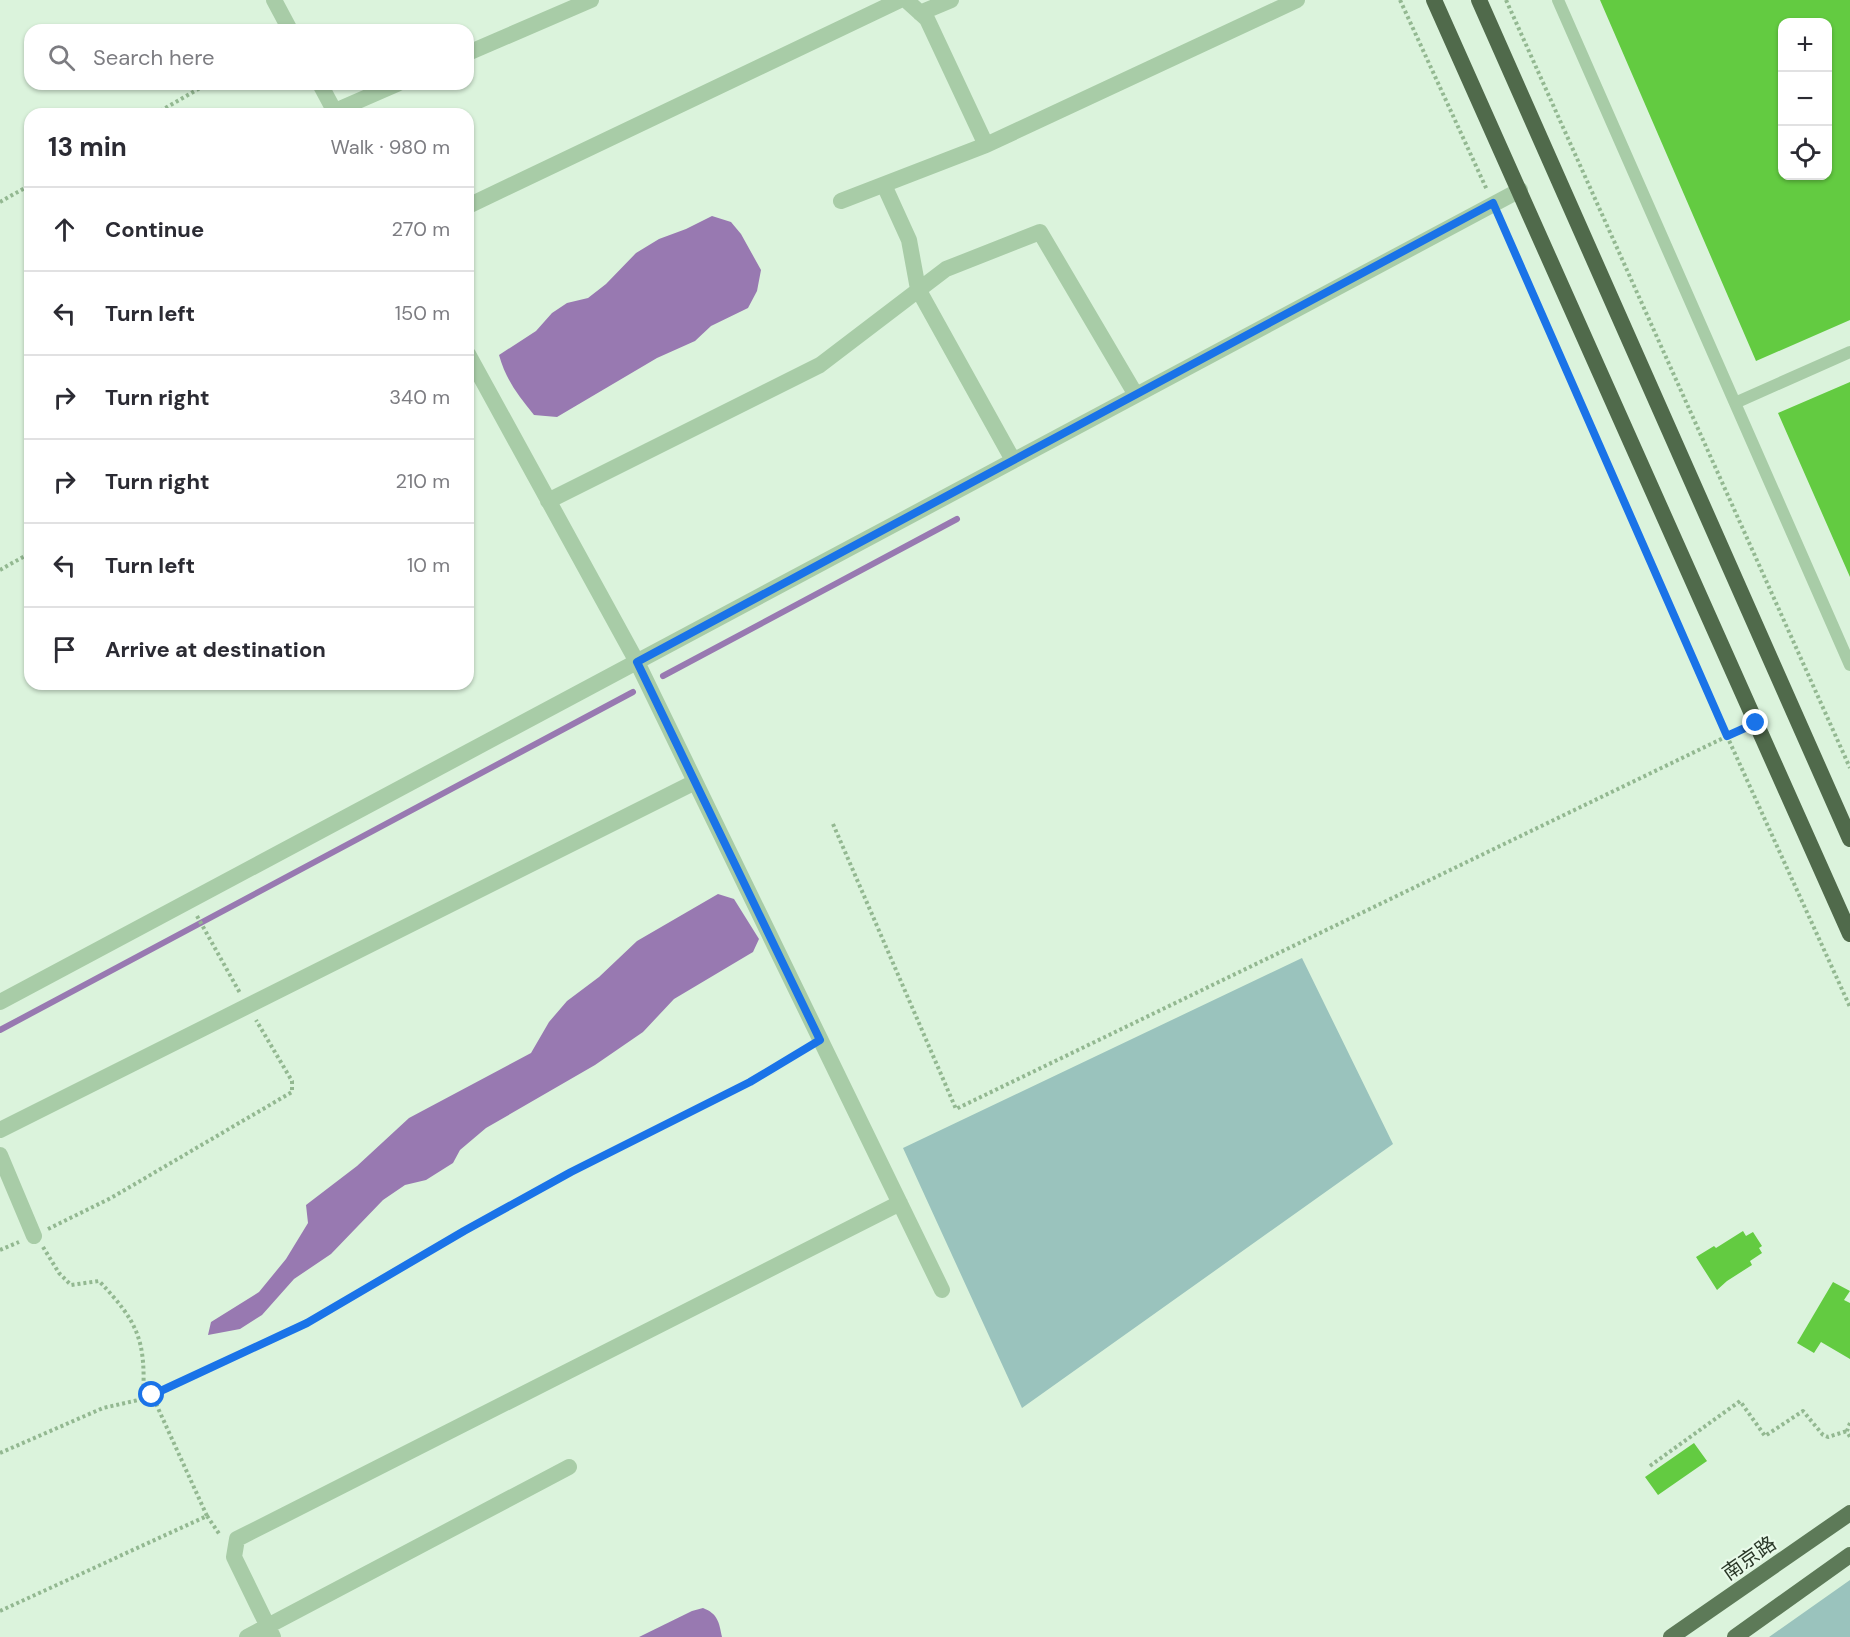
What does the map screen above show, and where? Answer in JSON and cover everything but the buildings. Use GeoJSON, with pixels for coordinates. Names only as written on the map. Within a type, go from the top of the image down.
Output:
{"type":"FeatureCollection","features":[{"type":"Feature","properties":{"kind":"highway"},"geometry":{"type":"LineString","coordinates":[[1434,0],[1850,934]]}},
{"type":"Feature","properties":{"kind":"highway"},"geometry":{"type":"LineString","coordinates":[[1479,0],[1850,839]]}},
{"type":"Feature","properties":{"kind":"main road","name":"南京路"},"geometry":{"type":"LineString","coordinates":[[1671,1637],[1850,1513]]}},
{"type":"Feature","properties":{"kind":"main road"},"geometry":{"type":"LineString","coordinates":[[1735,1637],[1850,1556]]}},
{"type":"Feature","properties":{"kind":"street"},"geometry":{"type":"LineString","coordinates":[[274,0],[287,24]]}},
{"type":"Feature","properties":{"kind":"street"},"geometry":{"type":"LineString","coordinates":[[474,50],[591,0]]}},
{"type":"Feature","properties":{"kind":"street"},"geometry":{"type":"LineString","coordinates":[[474,203],[900,0]]}},
{"type":"Feature","properties":{"kind":"street"},"geometry":{"type":"LineString","coordinates":[[906,0],[927,19],[986,145]]}},
{"type":"Feature","properties":{"kind":"street"},"geometry":{"type":"LineString","coordinates":[[920,13],[951,0]]}},
{"type":"Feature","properties":{"kind":"street"},"geometry":{"type":"LineString","coordinates":[[841,201],[986,145],[1297,0]]}},
{"type":"Feature","properties":{"kind":"street"},"geometry":{"type":"LineString","coordinates":[[323,90],[333,108]]}},
{"type":"Feature","properties":{"kind":"street"},"geometry":{"type":"LineString","coordinates":[[347,108],[384,90]]}},
{"type":"Feature","properties":{"kind":"street"},"geometry":{"type":"LineString","coordinates":[[884,184],[909,240],[918,289],[1012,460]]}},
{"type":"Feature","properties":{"kind":"street"},"geometry":{"type":"LineString","coordinates":[[0,1002],[1520,190]]}},
{"type":"Feature","properties":{"kind":"street"},"geometry":{"type":"LineString","coordinates":[[548,501],[820,365],[946,269],[1040,232],[1136,394]]}},
{"type":"Feature","properties":{"kind":"street"},"geometry":{"type":"LineString","coordinates":[[474,365],[637,662],[942,1290]]}},
{"type":"Feature","properties":{"kind":"street"},"geometry":{"type":"LineString","coordinates":[[0,1130],[695,782]]}},
{"type":"Feature","properties":{"kind":"street"},"geometry":{"type":"LineString","coordinates":[[0,1155],[34,1236]]}},
{"type":"Feature","properties":{"kind":"street"},"geometry":{"type":"LineString","coordinates":[[271,1631],[234,1557],[237,1539],[900,1203]]}},
{"type":"Feature","properties":{"kind":"street"},"geometry":{"type":"LineString","coordinates":[[247,1637],[271,1631],[569,1467]]}},
{"type":"Feature","properties":{"kind":"lane"},"geometry":{"type":"LineString","coordinates":[[1558,0],[1850,664]]}},
{"type":"Feature","properties":{"kind":"lane"},"geometry":{"type":"LineString","coordinates":[[1735,403],[1850,352]]}},
{"type":"Feature","properties":{"kind":"path"},"geometry":{"type":"LineString","coordinates":[[1400,0],[1493,203],[1727,736],[1850,1008]]}},
{"type":"Feature","properties":{"kind":"path"},"geometry":{"type":"LineString","coordinates":[[1506,0],[1850,768]]}},
{"type":"Feature","properties":{"kind":"path"},"geometry":{"type":"LineString","coordinates":[[165,108],[196,90]]}},
{"type":"Feature","properties":{"kind":"path"},"geometry":{"type":"LineString","coordinates":[[0,202],[24,188]]}},
{"type":"Feature","properties":{"kind":"path"},"geometry":{"type":"LineString","coordinates":[[0,570],[24,556]]}},
{"type":"Feature","properties":{"kind":"path"},"geometry":{"type":"LineString","coordinates":[[833,824],[956,1108],[1756,723]]}},
{"type":"Feature","properties":{"kind":"path"},"geometry":{"type":"LineString","coordinates":[[0,1250],[111,1198],[292,1092],[292,1081],[197,916]]}},
{"type":"Feature","properties":{"kind":"path"},"geometry":{"type":"LineString","coordinates":[[0,1453],[103,1408],[143,1399],[307,1323],[483,1220],[571,1172],[750,1082],[820,1040]]}},
{"type":"Feature","properties":{"kind":"path"},"geometry":{"type":"LineString","coordinates":[[34,1236],[45,1249],[59,1273],[71,1285],[99,1281],[130,1317],[140,1338],[143,1357],[143,1399]]}},
{"type":"Feature","properties":{"kind":"path"},"geometry":{"type":"LineString","coordinates":[[0,1611],[207,1516],[152,1395]]}},
{"type":"Feature","properties":{"kind":"path"},"geometry":{"type":"LineString","coordinates":[[1650,1466],[1740,1401],[1765,1436],[1803,1411],[1823,1435],[1828,1437],[1847,1431]]}},
{"type":"Feature","properties":{"kind":"path"},"geometry":{"type":"LineString","coordinates":[[1850,1423],[1847,1431],[1850,1437]]}},
{"type":"Feature","properties":{"kind":"shaded area"},"geometry":{"type":"Polygon","coordinates":[[[712,216],[731,222],[741,234],[761,270],[757,291],[748,308],[711,326],[695,341],[657,358],[557,417],[534,415],[509,380],[499,355],[536,331],[552,313],[567,303],[588,298],[606,284],[636,253],[659,239],[712,216]]]}},
{"type":"Feature","properties":{"kind":"shaded area"},"geometry":{"type":"Polygon","coordinates":[[[718,894],[734,899],[759,939],[753,952],[674,999],[643,1032],[595,1065],[486,1128],[460,1150],[453,1163],[426,1180],[405,1185],[383,1200],[331,1254],[294,1279],[262,1315],[240,1329],[208,1335],[211,1322],[259,1292],[286,1259],[308,1223],[306,1205],[357,1166],[409,1118],[531,1053],[549,1022],[567,1001],[599,977],[637,941],[718,894]]]}},
{"type":"Feature","properties":{"kind":"shaded area"},"geometry":{"type":"Polygon","coordinates":[[[1302,958],[1393,1144],[1022,1408],[903,1148],[1302,958]]]}},
{"type":"Feature","properties":{"kind":"shaded area"},"geometry":{"type":"Polygon","coordinates":[[[1850,1580],[1850,1637],[1769,1637],[1850,1580]]]}},
{"type":"Feature","properties":{"kind":"shaded area"},"geometry":{"type":"Polygon","coordinates":[[[703,1608],[717,1619],[722,1637],[639,1637],[692,1611],[703,1608]]]}},
{"type":"Feature","properties":{"kind":"waterway"},"geometry":{"type":"LineString","coordinates":[[663,676],[957,519]]}},
{"type":"Feature","properties":{"kind":"waterway"},"geometry":{"type":"LineString","coordinates":[[0,1030],[633,692]]}},
{"type":"Feature","properties":{"kind":"route"},"geometry":{"type":"LineString","coordinates":[[152,1395],[307,1323],[464,1231],[571,1172],[750,1082],[820,1040],[637,662],[1493,203],[1727,736],[1756,723]]}}]}
